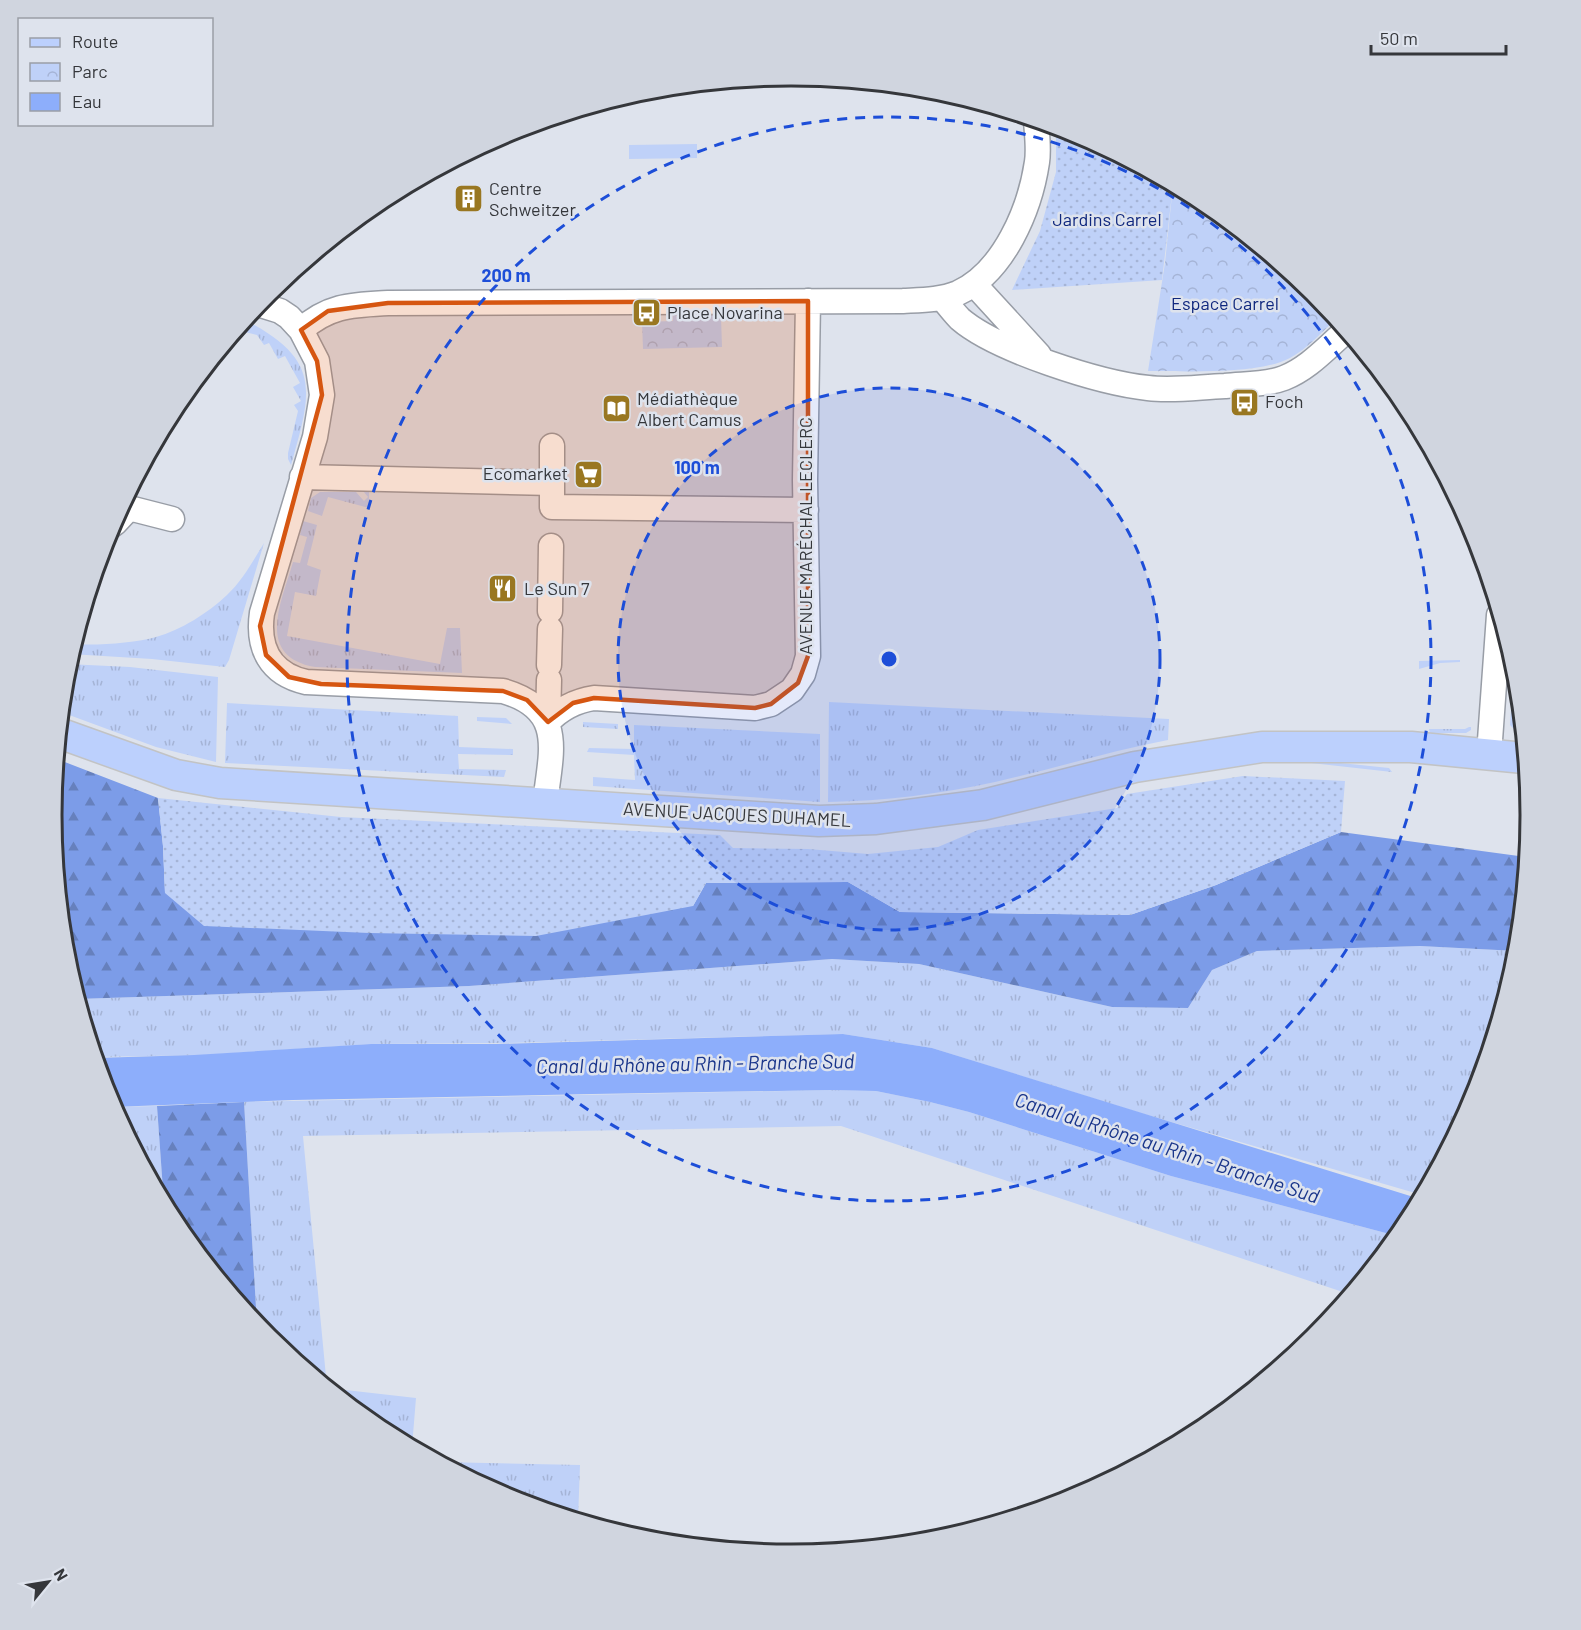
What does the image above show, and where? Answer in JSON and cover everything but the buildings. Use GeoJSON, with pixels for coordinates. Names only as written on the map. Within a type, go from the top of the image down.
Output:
{"type":"FeatureCollection","features":[{"type":"Feature","properties":{"kind":"main road","name":"AVENUE JACQUES DUHAMEL"},"geometry":{"type":"LineString","coordinates":[[66,736],[176,775],[220,783],[579,807],[847,821],[934,813],[983,805],[1135,767],[1262,747],[1411,747],[1517,757]]}},
{"type":"Feature","properties":{"kind":"street"},"geometry":{"type":"LineString","coordinates":[[301,330],[312,320],[328,311],[356,304],[611,301],[808,302],[903,301],[942,298],[958,293],[974,284],[998,259],[1008,242],[1025,207],[1037,160],[1036,129]]}},
{"type":"Feature","properties":{"kind":"street"},"geometry":{"type":"LineString","coordinates":[[974,284],[1043,360]]}},
{"type":"Feature","properties":{"kind":"street"},"geometry":{"type":"LineString","coordinates":[[942,298],[960,318],[978,332],[1067,369],[1145,388],[1174,389],[1274,381],[1300,370],[1341,336]]}},
{"type":"Feature","properties":{"kind":"street","name":"AVENUE MARÉCHAL LECLERC"},"geometry":{"type":"LineString","coordinates":[[548,722],[557,712],[573,703],[594,698],[755,708],[771,704],[787,695],[798,683],[808,656],[806,510],[808,302]]}},
{"type":"Feature","properties":{"kind":"street"},"geometry":{"type":"LineString","coordinates":[[268,307],[289,317],[301,330],[317,361],[322,395],[315,437],[262,613],[260,626],[264,650],[277,668],[289,677],[306,682],[503,692],[527,700],[548,722]]}},
{"type":"Feature","properties":{"kind":"street"},"geometry":{"type":"LineString","coordinates":[[545,803],[550,748],[548,722],[552,446]]}},
{"type":"Feature","properties":{"kind":"street"},"geometry":{"type":"LineString","coordinates":[[302,477],[552,483]]}},
{"type":"Feature","properties":{"kind":"street"},"geometry":{"type":"LineString","coordinates":[[130,507],[172,519]]}},
{"type":"Feature","properties":{"kind":"street"},"geometry":{"type":"LineString","coordinates":[[552,507],[806,510]]}},
{"type":"Feature","properties":{"kind":"street"},"geometry":{"type":"LineString","coordinates":[[1489,754],[1497,637]]}},
{"type":"Feature","properties":{"kind":"highlighted area"},"geometry":{"type":"Polygon","coordinates":[[[808,301],[808,656],[798,683],[771,704],[755,708],[594,698],[573,703],[548,722],[527,700],[503,691],[321,684],[289,677],[266,655],[260,626],[322,395],[317,361],[301,330],[328,311],[388,303],[808,301]]]}},
{"type":"Feature","properties":{"kind":"green space","name":"Jardins Carrel"},"geometry":{"type":"Polygon","coordinates":[[[1056,136],[1113,161],[1172,194],[1162,280],[1012,290],[1040,231],[1056,172],[1056,136]]]}},
{"type":"Feature","properties":{"kind":"green space"},"geometry":{"type":"Polygon","coordinates":[[[697,144],[697,158],[629,159],[629,145],[697,144]]]}},
{"type":"Feature","properties":{"kind":"green space","name":"Espace Carrel"},"geometry":{"type":"Polygon","coordinates":[[[1172,194],[1196,209],[1271,267],[1330,325],[1303,350],[1276,363],[1241,370],[1148,371],[1165,263],[1172,194]]]}},
{"type":"Feature","properties":{"kind":"green space"},"geometry":{"type":"Polygon","coordinates":[[[672,312],[699,312],[721,316],[722,347],[643,349],[642,322],[673,321],[672,312]]]}},
{"type":"Feature","properties":{"kind":"green space"},"geometry":{"type":"Polygon","coordinates":[[[252,324],[288,349],[299,364],[305,380],[304,417],[291,465],[288,453],[298,411],[294,405],[301,401],[293,387],[300,383],[285,356],[278,359],[269,343],[264,345],[257,335],[244,332],[252,324]]]}},
{"type":"Feature","properties":{"kind":"green space"},"geometry":{"type":"Polygon","coordinates":[[[363,491],[369,491],[369,508],[328,497],[322,516],[308,511],[311,498],[320,492],[356,492],[364,501],[368,497],[363,491]]]}},
{"type":"Feature","properties":{"kind":"green space"},"geometry":{"type":"Polygon","coordinates":[[[303,521],[317,525],[307,565],[321,570],[316,596],[295,592],[287,636],[440,664],[447,628],[460,628],[462,673],[315,667],[296,661],[284,651],[278,639],[279,609],[293,562],[300,563],[307,537],[300,535],[303,521]]]}},
{"type":"Feature","properties":{"kind":"green space"},"geometry":{"type":"Polygon","coordinates":[[[264,543],[225,667],[80,655],[82,644],[147,639],[175,630],[220,602],[247,570],[264,543]]]}},
{"type":"Feature","properties":{"kind":"green space"},"geometry":{"type":"Polygon","coordinates":[[[1460,660],[1460,662],[1440,663],[1419,669],[1419,661],[1460,660]]]}},
{"type":"Feature","properties":{"kind":"green space"},"geometry":{"type":"Polygon","coordinates":[[[78,665],[130,667],[218,677],[216,762],[156,747],[69,715],[78,665]]]}},
{"type":"Feature","properties":{"kind":"green space"},"geometry":{"type":"Polygon","coordinates":[[[829,702],[1169,719],[1168,740],[954,790],[891,798],[828,802],[829,702]]]}},
{"type":"Feature","properties":{"kind":"green space"},"geometry":{"type":"Polygon","coordinates":[[[227,703],[458,716],[459,747],[513,749],[513,755],[458,754],[459,769],[506,770],[504,777],[225,763],[227,703]]]}},
{"type":"Feature","properties":{"kind":"green space"},"geometry":{"type":"Polygon","coordinates":[[[1511,709],[1514,729],[1510,725],[1511,709]]]}},
{"type":"Feature","properties":{"kind":"green space"},"geometry":{"type":"Polygon","coordinates":[[[477,717],[506,718],[512,724],[477,721],[477,717]]]}},
{"type":"Feature","properties":{"kind":"green space"},"geometry":{"type":"Polygon","coordinates":[[[583,722],[618,724],[618,729],[583,727],[583,722]]]}},
{"type":"Feature","properties":{"kind":"green space"},"geometry":{"type":"Polygon","coordinates":[[[634,725],[820,734],[820,802],[593,786],[593,777],[635,780],[634,755],[587,752],[589,748],[634,749],[634,725]]]}},
{"type":"Feature","properties":{"kind":"green space"},"geometry":{"type":"Polygon","coordinates":[[[1469,727],[1471,730],[1466,733],[1430,733],[1429,729],[1465,729],[1469,727]]]}},
{"type":"Feature","properties":{"kind":"green space"},"geometry":{"type":"Polygon","coordinates":[[[1293,758],[1389,768],[1392,772],[1293,761],[1246,763],[1293,758]]]}},
{"type":"Feature","properties":{"kind":"green space"},"geometry":{"type":"Polygon","coordinates":[[[64,762],[158,798],[165,893],[693,906],[706,883],[848,882],[900,912],[1130,915],[1216,885],[1341,832],[1518,856],[1506,950],[1420,946],[1257,951],[1212,970],[1188,1008],[1112,1007],[919,964],[832,959],[469,986],[85,999],[68,910],[63,863],[64,762]]]}},
{"type":"Feature","properties":{"kind":"green space"},"geometry":{"type":"Polygon","coordinates":[[[1243,776],[1345,781],[1341,832],[1216,885],[1130,915],[900,912],[848,882],[706,883],[693,906],[536,936],[369,933],[204,926],[165,893],[158,798],[341,817],[720,835],[733,848],[808,849],[868,854],[938,847],[978,830],[1117,808],[1127,794],[1243,776]]]}},
{"type":"Feature","properties":{"kind":"green space"},"geometry":{"type":"Polygon","coordinates":[[[1420,946],[1506,950],[1495,1004],[1464,1094],[1414,1193],[1144,1114],[932,1048],[843,1034],[508,1043],[371,1044],[204,1055],[103,1057],[85,999],[469,986],[832,959],[919,964],[1112,1007],[1188,1008],[1212,970],[1257,951],[1420,946]]]}},
{"type":"Feature","properties":{"kind":"green space"},"geometry":{"type":"Polygon","coordinates":[[[876,1091],[969,1112],[1171,1176],[1387,1233],[1342,1292],[841,1126],[303,1136],[326,1376],[256,1311],[244,1102],[876,1091]]]}},
{"type":"Feature","properties":{"kind":"green space"},"geometry":{"type":"Polygon","coordinates":[[[244,1102],[256,1311],[212,1259],[163,1186],[157,1106],[244,1102]]]}},
{"type":"Feature","properties":{"kind":"green space"},"geometry":{"type":"Polygon","coordinates":[[[157,1106],[163,1186],[137,1137],[123,1107],[157,1106]]]}},
{"type":"Feature","properties":{"kind":"green space"},"geometry":{"type":"Polygon","coordinates":[[[343,1390],[416,1398],[413,1438],[385,1421],[343,1390]]]}},
{"type":"Feature","properties":{"kind":"green space"},"geometry":{"type":"Polygon","coordinates":[[[456,1462],[580,1465],[578,1512],[512,1489],[456,1462]]]}},
{"type":"Feature","properties":{"kind":"water","name":"Canal du Rhône au Rhin - Branche Sud"},"geometry":{"type":"Polygon","coordinates":[[[843,1034],[932,1048],[1412,1196],[1387,1233],[1171,1176],[969,1112],[876,1091],[293,1100],[123,1107],[103,1058],[194,1055],[371,1044],[496,1044],[843,1034]]]}},
{"type":"Feature","properties":{"kind":"place","name":"Centre Schweitzer"},"geometry":{"type":"Point","coordinates":[468,199]}},
{"type":"Feature","properties":{"kind":"place","name":"Place Novarina"},"geometry":{"type":"Point","coordinates":[646,313]}},
{"type":"Feature","properties":{"kind":"place","name":"Foch"},"geometry":{"type":"Point","coordinates":[1244,402]}},
{"type":"Feature","properties":{"kind":"place","name":"Médiathèque Albert Camus"},"geometry":{"type":"Point","coordinates":[616,409]}},
{"type":"Feature","properties":{"kind":"place","name":"Ecomarket"},"geometry":{"type":"Point","coordinates":[589,474]}},
{"type":"Feature","properties":{"kind":"place","name":"Le Sun 7"},"geometry":{"type":"Point","coordinates":[503,589]}}]}
